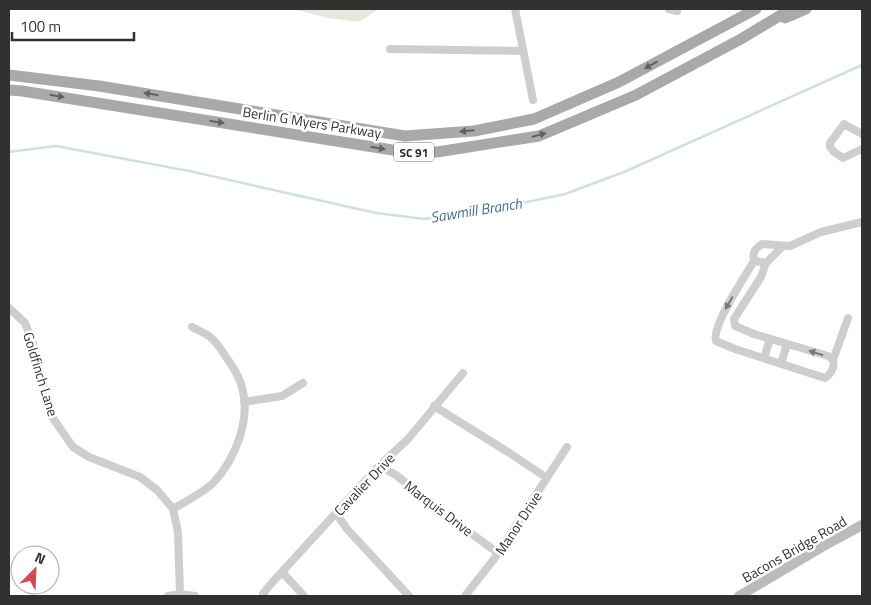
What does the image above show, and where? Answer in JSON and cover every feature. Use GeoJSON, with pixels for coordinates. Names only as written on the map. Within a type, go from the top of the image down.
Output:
{"type":"FeatureCollection","features":[{"type":"Feature","properties":{"kind":"main road"},"geometry":{"type":"LineString","coordinates":[[671,54],[740,9]]}},
{"type":"Feature","properties":{"kind":"main road","name":"Berlin G Myers Parkway"},"geometry":{"type":"LineString","coordinates":[[9,74],[99,86],[405,136],[474,131],[534,119],[619,82],[756,9]]}},
{"type":"Feature","properties":{"kind":"main road","name":"Berlin G Myers Parkway"},"geometry":{"type":"LineString","coordinates":[[9,90],[22,90],[405,152],[437,152],[539,136],[636,95],[741,39],[791,9]]}},
{"type":"Feature","properties":{"kind":"main road"},"geometry":{"type":"LineString","coordinates":[[741,39],[806,9]]}},
{"type":"Feature","properties":{"kind":"main road"},"geometry":{"type":"LineString","coordinates":[[405,136],[405,152]]}},
{"type":"Feature","properties":{"kind":"main road","name":"Bacons Bridge Road"},"geometry":{"type":"LineString","coordinates":[[740,596],[809,554],[862,525]]}},
{"type":"Feature","properties":{"kind":"street"},"geometry":{"type":"LineString","coordinates":[[515,9],[533,100]]}},
{"type":"Feature","properties":{"kind":"street"},"geometry":{"type":"LineString","coordinates":[[390,49],[523,51]]}},
{"type":"Feature","properties":{"kind":"street"},"geometry":{"type":"LineString","coordinates":[[862,134],[844,124],[830,143],[830,147],[834,152],[843,158],[862,149]]}},
{"type":"Feature","properties":{"kind":"street"},"geometry":{"type":"LineString","coordinates":[[848,318],[833,360],[832,371],[825,378],[719,343],[715,338],[726,309],[754,261],[753,254],[755,250],[762,244],[790,246],[835,227],[862,222]]}},
{"type":"Feature","properties":{"kind":"street"},"geometry":{"type":"LineString","coordinates":[[783,246],[766,263],[761,277],[734,318],[735,326],[770,339],[828,356],[833,360]]}},
{"type":"Feature","properties":{"kind":"street"},"geometry":{"type":"LineString","coordinates":[[754,261],[766,263]]}},
{"type":"Feature","properties":{"kind":"street","name":"Goldfinch Lane"},"geometry":{"type":"LineString","coordinates":[[9,308],[25,323],[33,343],[50,414],[73,447],[89,457],[140,477],[157,490],[173,510],[178,532],[180,594]]}},
{"type":"Feature","properties":{"kind":"street"},"geometry":{"type":"LineString","coordinates":[[173,510],[212,484],[226,468],[239,438],[243,423],[244,402],[242,387],[235,370],[224,352],[210,337],[192,327]]}},
{"type":"Feature","properties":{"kind":"street"},"geometry":{"type":"LineString","coordinates":[[764,358],[770,339]]}},
{"type":"Feature","properties":{"kind":"street"},"geometry":{"type":"LineString","coordinates":[[781,364],[787,344]]}},
{"type":"Feature","properties":{"kind":"street","name":"Cavalier Drive"},"geometry":{"type":"LineString","coordinates":[[264,594],[378,467],[408,439],[463,373]]}},
{"type":"Feature","properties":{"kind":"street"},"geometry":{"type":"LineString","coordinates":[[244,402],[282,396],[303,383]]}},
{"type":"Feature","properties":{"kind":"street"},"geometry":{"type":"LineString","coordinates":[[434,406],[547,478]]}},
{"type":"Feature","properties":{"kind":"street","name":"Manor Drive"},"geometry":{"type":"LineString","coordinates":[[465,596],[498,552],[566,447]]}},
{"type":"Feature","properties":{"kind":"street","name":"Marquis Drive"},"geometry":{"type":"LineString","coordinates":[[378,467],[396,475],[454,521],[498,552]]}},
{"type":"Feature","properties":{"kind":"street"},"geometry":{"type":"LineString","coordinates":[[336,513],[347,529],[409,596]]}},
{"type":"Feature","properties":{"kind":"street"},"geometry":{"type":"LineString","coordinates":[[282,572],[304,596]]}},
{"type":"Feature","properties":{"kind":"street"},"geometry":{"type":"LineString","coordinates":[[168,596],[180,594],[195,596]]}},
{"type":"Feature","properties":{"kind":"shaded area"},"geometry":{"type":"Polygon","coordinates":[[[293,9],[377,9],[359,22],[328,18],[293,9]]]}},
{"type":"Feature","properties":{"kind":"waterway","name":"Sawmill Branch"},"geometry":{"type":"LineString","coordinates":[[9,152],[56,146],[189,171],[376,213],[425,219],[484,211],[565,194],[624,172],[862,65]]}}]}
